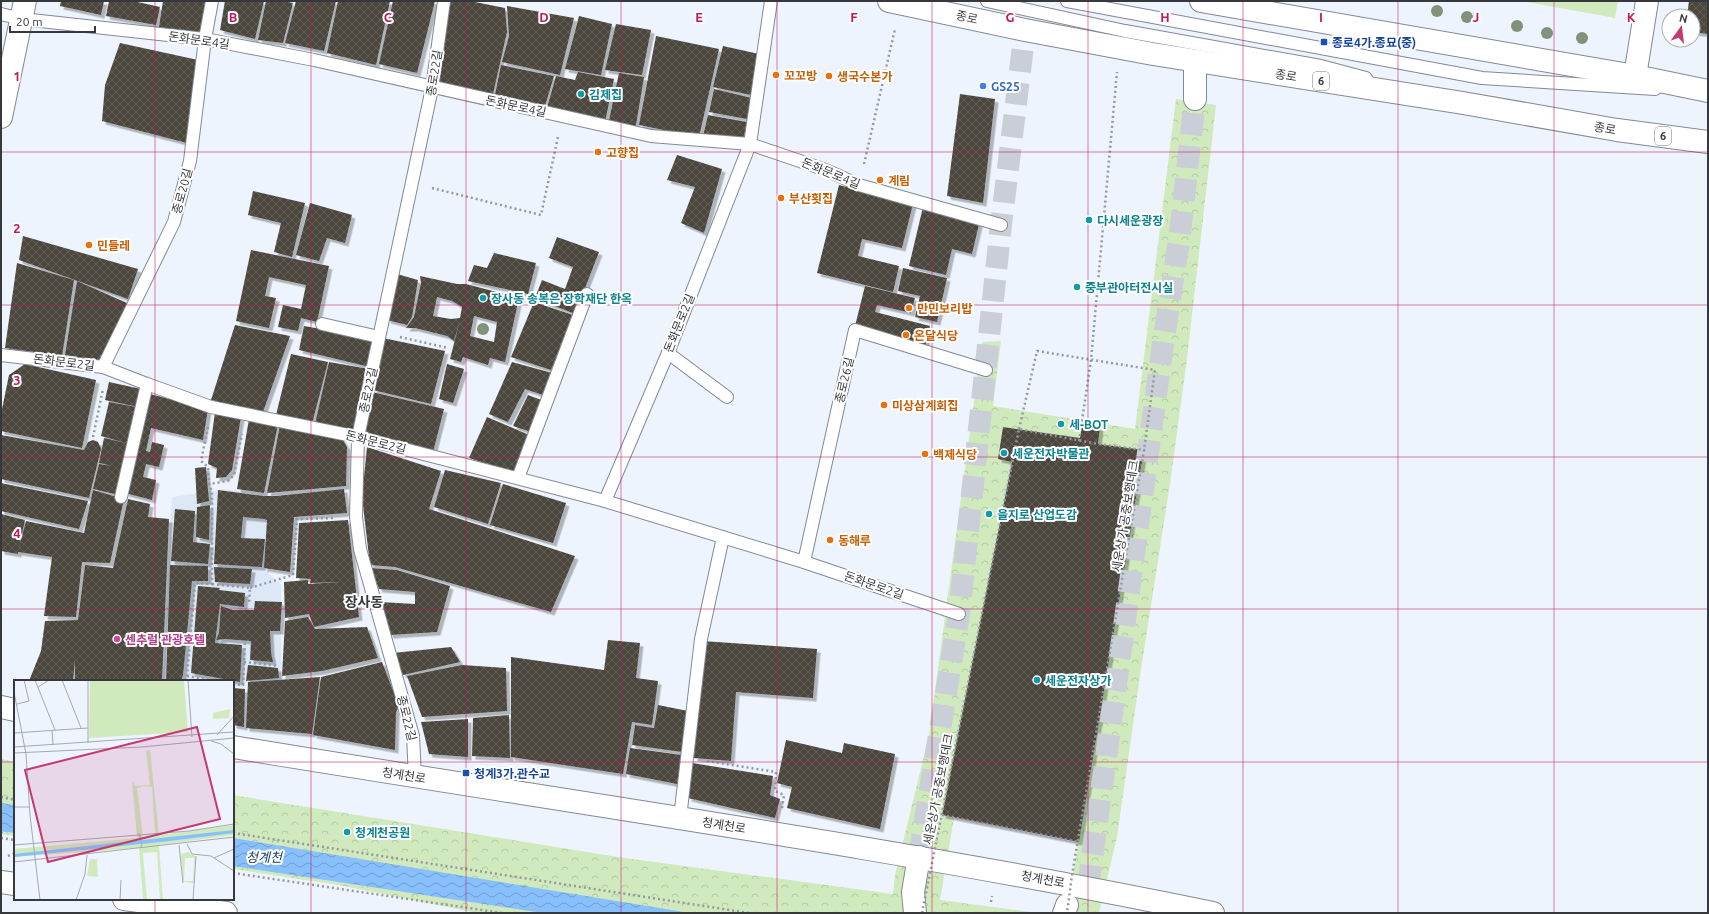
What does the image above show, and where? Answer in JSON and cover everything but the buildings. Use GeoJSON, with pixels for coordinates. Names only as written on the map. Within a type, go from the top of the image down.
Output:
{"type":"FeatureCollection","features":[{"type":"Feature","properties":{"kind":"main road","name":"종로"},"geometry":{"type":"LineString","coordinates":[[889,1],[1026,30],[1195,61],[1463,103],[1617,130],[1708,142]]}},
{"type":"Feature","properties":{"kind":"main road"},"geometry":{"type":"LineString","coordinates":[[1201,1],[1635,76],[1708,92]]}},
{"type":"Feature","properties":{"kind":"main road"},"geometry":{"type":"LineString","coordinates":[[1635,76],[1647,1]]}},
{"type":"Feature","properties":{"kind":"main road"},"geometry":{"type":"LineString","coordinates":[[1,117],[23,10]]}},
{"type":"Feature","properties":{"kind":"main road"},"geometry":{"type":"LineString","coordinates":[[1195,61],[1195,99]]}},
{"type":"Feature","properties":{"kind":"main road"},"geometry":{"type":"LineString","coordinates":[[1,707],[14,710]]}},
{"type":"Feature","properties":{"kind":"main road","name":"청계천로"},"geometry":{"type":"LineString","coordinates":[[234,747],[415,777],[777,833],[919,857],[1088,887],[1213,913]]}},
{"type":"Feature","properties":{"kind":"main road"},"geometry":{"type":"LineString","coordinates":[[915,913],[913,892],[919,857]]}},
{"type":"Feature","properties":{"kind":"main road"},"geometry":{"type":"LineString","coordinates":[[1,882],[14,884]]}},
{"type":"Feature","properties":{"kind":"main road"},"geometry":{"type":"LineString","coordinates":[[131,900],[226,913]]}},
{"type":"Feature","properties":{"kind":"lane","name":"종로20길"},"geometry":{"type":"LineString","coordinates":[[105,368],[174,222],[190,162],[205,39],[212,1]]}},
{"type":"Feature","properties":{"kind":"lane","name":"종로22길"},"geometry":{"type":"LineString","coordinates":[[415,777],[414,736],[360,549],[356,517],[358,437],[432,88],[444,1]]}},
{"type":"Feature","properties":{"kind":"lane","name":"돈화문로2길"},"geometry":{"type":"LineString","coordinates":[[605,501],[668,353],[750,144],[771,1]]}},
{"type":"Feature","properties":{"kind":"lane"},"geometry":{"type":"LineString","coordinates":[[987,1],[1125,31],[1321,66],[1463,103]]}},
{"type":"Feature","properties":{"kind":"lane"},"geometry":{"type":"LineString","coordinates":[[1068,1],[1482,78],[1708,92]]}},
{"type":"Feature","properties":{"kind":"lane","name":"돈화문로4길"},"geometry":{"type":"LineString","coordinates":[[1,14],[23,10],[205,39],[314,60],[432,88],[651,136],[750,144],[826,170],[859,185],[1001,225]]}},
{"type":"Feature","properties":{"kind":"lane"},"geometry":{"type":"LineString","coordinates":[[518,478],[586,294]]}},
{"type":"Feature","properties":{"kind":"lane"},"geometry":{"type":"LineString","coordinates":[[322,324],[380,335]]}},
{"type":"Feature","properties":{"kind":"lane","name":"종로26길"},"geometry":{"type":"LineString","coordinates":[[804,562],[855,330],[986,370]]}},
{"type":"Feature","properties":{"kind":"lane"},"geometry":{"type":"LineString","coordinates":[[668,353],[727,397]]}},
{"type":"Feature","properties":{"kind":"lane","name":"돈화문로2길"},"geometry":{"type":"LineString","coordinates":[[1,355],[105,368],[211,407],[358,437],[605,501],[804,562],[959,614]]}},
{"type":"Feature","properties":{"kind":"lane"},"geometry":{"type":"LineString","coordinates":[[121,497],[147,384]]}},
{"type":"Feature","properties":{"kind":"lane"},"geometry":{"type":"LineString","coordinates":[[680,818],[701,638],[723,537]]}},
{"type":"Feature","properties":{"kind":"path"},"geometry":{"type":"LineString","coordinates":[[859,185],[896,24]]}},
{"type":"Feature","properties":{"kind":"path"},"geometry":{"type":"LineString","coordinates":[[1079,440],[1092,360],[1117,66]]}},
{"type":"Feature","properties":{"kind":"path"},"geometry":{"type":"LineString","coordinates":[[412,183],[541,215],[562,116]]}},
{"type":"Feature","properties":{"kind":"path"},"geometry":{"type":"LineString","coordinates":[[380,335],[448,348]]}},
{"type":"Feature","properties":{"kind":"path"},"geometry":{"type":"LineString","coordinates":[[1019,429],[1037,350],[1155,370],[1144,450]]}},
{"type":"Feature","properties":{"kind":"path"},"geometry":{"type":"LineString","coordinates":[[93,437],[105,368]]}},
{"type":"Feature","properties":{"kind":"path"},"geometry":{"type":"LineString","coordinates":[[211,407],[201,461],[208,467],[209,484],[212,492],[212,584]]}},
{"type":"Feature","properties":{"kind":"path"},"geometry":{"type":"LineString","coordinates":[[209,484],[228,481],[234,475],[245,413]]}},
{"type":"Feature","properties":{"kind":"path","name":"세운상가 공중보행데크"},"geometry":{"type":"LineString","coordinates":[[922,913],[1019,429],[1144,450],[1079,842],[1066,911]]}},
{"type":"Feature","properties":{"kind":"path"},"geometry":{"type":"LineString","coordinates":[[185,680],[195,583],[250,588],[293,575],[297,519],[356,517]]}},
{"type":"Feature","properties":{"kind":"path"},"geometry":{"type":"LineString","coordinates":[[249,604],[250,588]]}},
{"type":"Feature","properties":{"kind":"path"},"geometry":{"type":"LineString","coordinates":[[234,684],[243,685],[245,643]]}},
{"type":"Feature","properties":{"kind":"path"},"geometry":{"type":"LineString","coordinates":[[244,662],[278,666]]}},
{"type":"Feature","properties":{"kind":"path"},"geometry":{"type":"LineString","coordinates":[[187,676],[211,680]]}},
{"type":"Feature","properties":{"kind":"path"},"geometry":{"type":"LineString","coordinates":[[687,758],[776,772],[775,791],[784,796],[777,833]]}},
{"type":"Feature","properties":{"kind":"path"},"geometry":{"type":"LineString","coordinates":[[1,797],[14,800]]}},
{"type":"Feature","properties":{"kind":"path"},"geometry":{"type":"LineString","coordinates":[[942,815],[1079,842]]}},
{"type":"Feature","properties":{"kind":"path"},"geometry":{"type":"LineString","coordinates":[[234,833],[750,913]]}},
{"type":"Feature","properties":{"kind":"path"},"geometry":{"type":"LineString","coordinates":[[1,838],[14,840]]}},
{"type":"Feature","properties":{"kind":"path"},"geometry":{"type":"LineString","coordinates":[[234,873],[502,913]]}},
{"type":"Feature","properties":{"kind":"shaded area"},"geometry":{"type":"Polygon","coordinates":[[[225,489],[265,494],[269,574],[281,584],[281,679],[245,683],[244,688],[234,686],[234,680],[163,680],[172,497],[225,489]]]}},
{"type":"Feature","properties":{"kind":"green space"},"geometry":{"type":"Polygon","coordinates":[[[1521,1],[1618,1],[1615,18],[1521,1]]]}},
{"type":"Feature","properties":{"kind":"green space"},"geometry":{"type":"Polygon","coordinates":[[[1176,99],[1216,105],[1187,359],[1170,484],[1117,837],[1099,913],[1064,913],[1071,886],[1144,451],[1098,444],[1100,427],[1082,425],[1079,441],[1003,427],[998,459],[1012,462],[942,815],[954,818],[940,900],[1040,913],[477,913],[344,886],[234,869],[234,795],[618,857],[893,894],[895,875],[929,735],[982,342],[1001,341],[993,406],[1135,429],[1176,99]]]}},
{"type":"Feature","properties":{"kind":"green space"},"geometry":{"type":"Polygon","coordinates":[[[1,759],[14,762],[14,836],[1,834],[1,759]]]}},
{"type":"Feature","properties":{"kind":"water"},"geometry":{"type":"Polygon","coordinates":[[[1,803],[14,805],[14,833],[1,831],[1,803]]]}},
{"type":"Feature","properties":{"kind":"water","name":"청계천"},"geometry":{"type":"Polygon","coordinates":[[[234,838],[690,913],[543,913],[234,866],[234,838]]]}},
{"type":"Feature","properties":{"kind":"tunnel"},"geometry":{"type":"LineString","coordinates":[[919,857],[959,614],[1001,225],[1025,30]]}},
{"type":"Feature","properties":{"kind":"tunnel"},"geometry":{"type":"LineString","coordinates":[[1088,887],[1163,344],[1180,233],[1195,99]]}},
{"type":"Feature","properties":{"kind":"place","name":"종로4가.종묘(중)"},"geometry":{"type":"Point","coordinates":[1324,42]}},
{"type":"Feature","properties":{"kind":"place","name":"꼬꼬방"},"geometry":{"type":"Point","coordinates":[776,75]}},
{"type":"Feature","properties":{"kind":"place","name":"생국수본가"},"geometry":{"type":"Point","coordinates":[829,76]}},
{"type":"Feature","properties":{"kind":"place","name":"GS25"},"geometry":{"type":"Point","coordinates":[983,86]}},
{"type":"Feature","properties":{"kind":"place","name":"김제집"},"geometry":{"type":"Point","coordinates":[581,94]}},
{"type":"Feature","properties":{"kind":"place","name":"고향집"},"geometry":{"type":"Point","coordinates":[598,152]}},
{"type":"Feature","properties":{"kind":"place","name":"계림"},"geometry":{"type":"Point","coordinates":[880,180]}},
{"type":"Feature","properties":{"kind":"place","name":"부산횟집"},"geometry":{"type":"Point","coordinates":[781,198]}},
{"type":"Feature","properties":{"kind":"place","name":"다시세운광장"},"geometry":{"type":"Point","coordinates":[1089,220]}},
{"type":"Feature","properties":{"kind":"place","name":"민들레"},"geometry":{"type":"Point","coordinates":[89,245]}},
{"type":"Feature","properties":{"kind":"place","name":"중부관아터전시실"},"geometry":{"type":"Point","coordinates":[1077,287]}},
{"type":"Feature","properties":{"kind":"place","name":"장사동 송복은 장학재단 한옥"},"geometry":{"type":"Point","coordinates":[483,298]}},
{"type":"Feature","properties":{"kind":"place","name":"만민보리밥"},"geometry":{"type":"Point","coordinates":[909,308]}},
{"type":"Feature","properties":{"kind":"place","name":"온달식당"},"geometry":{"type":"Point","coordinates":[906,335]}},
{"type":"Feature","properties":{"kind":"place","name":"미상삼계회집"},"geometry":{"type":"Point","coordinates":[884,405]}},
{"type":"Feature","properties":{"kind":"place","name":"세-BOT"},"geometry":{"type":"Point","coordinates":[1061,424]}},
{"type":"Feature","properties":{"kind":"place","name":"세운전자박물관"},"geometry":{"type":"Point","coordinates":[1004,453]}},
{"type":"Feature","properties":{"kind":"place","name":"백제식당"},"geometry":{"type":"Point","coordinates":[925,454]}},
{"type":"Feature","properties":{"kind":"place","name":"을지로 산업도감"},"geometry":{"type":"Point","coordinates":[989,514]}},
{"type":"Feature","properties":{"kind":"place","name":"동해루"},"geometry":{"type":"Point","coordinates":[830,540]}},
{"type":"Feature","properties":{"kind":"place","name":"센추럴 관광호텔"},"geometry":{"type":"Point","coordinates":[117,639]}},
{"type":"Feature","properties":{"kind":"place","name":"세운전자상가"},"geometry":{"type":"Point","coordinates":[1037,680]}},
{"type":"Feature","properties":{"kind":"place","name":"청계3가.관수교"},"geometry":{"type":"Point","coordinates":[466,773]}},
{"type":"Feature","properties":{"kind":"place","name":"청계천공원"},"geometry":{"type":"Point","coordinates":[347,832]}},
{"type":"Feature","properties":{"kind":"district","name":"장사동"},"geometry":{"type":"Point","coordinates":[364,602]}}]}
